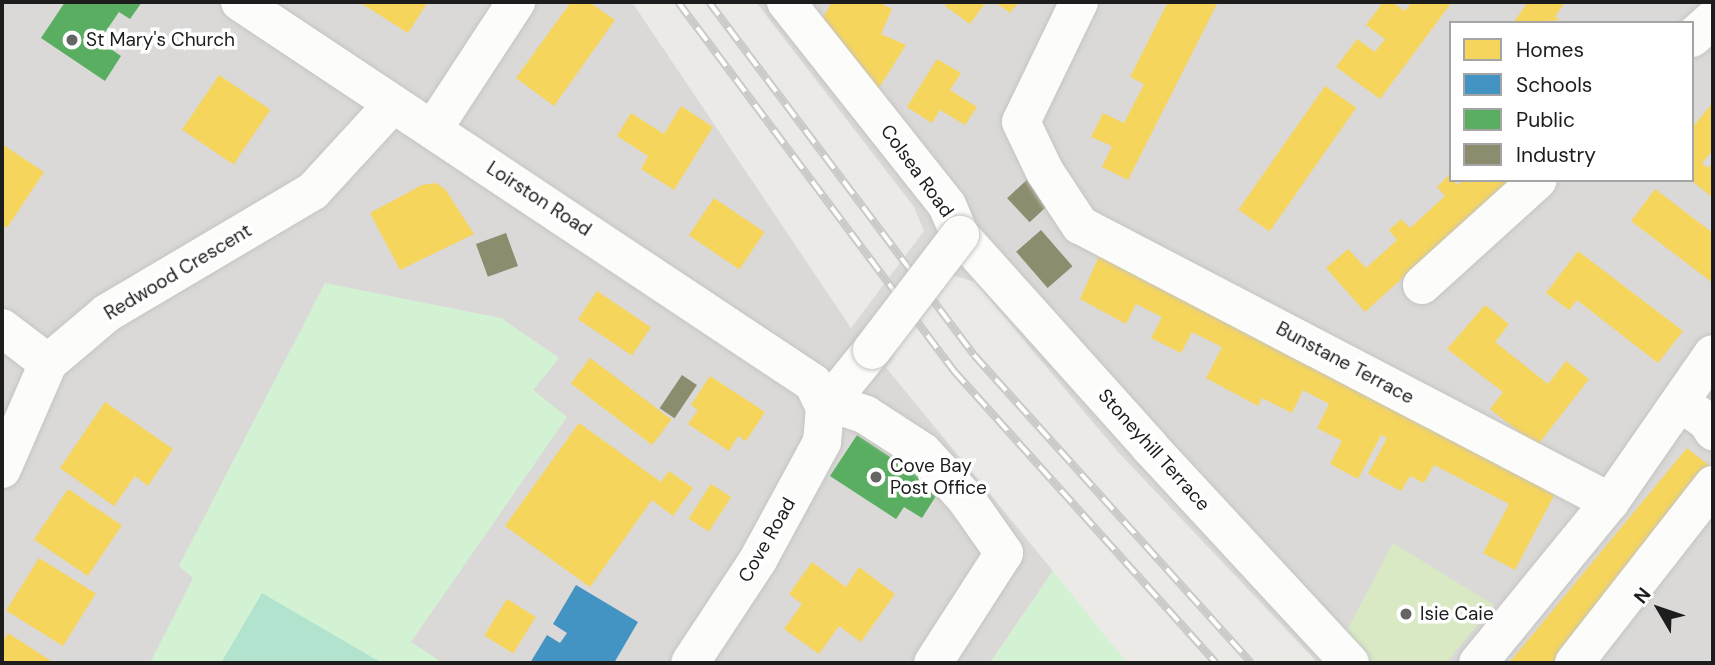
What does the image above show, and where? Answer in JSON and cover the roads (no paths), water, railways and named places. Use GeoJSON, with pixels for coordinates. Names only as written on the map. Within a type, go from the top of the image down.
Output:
{"type":"FeatureCollection","features":[{"type":"Feature","properties":{"kind":"street","name":"Loirston Road"},"geometry":{"type":"LineString","coordinates":[[240,2],[804,374],[813,383],[825,408]]}},
{"type":"Feature","properties":{"kind":"street"},"geometry":{"type":"LineString","coordinates":[[433,129],[516,2]]}},
{"type":"Feature","properties":{"kind":"street","name":"Bunstane Terrace"},"geometry":{"type":"LineString","coordinates":[[1079,2],[1021,122],[1045,172],[1080,225],[1610,502]]}},
{"type":"Feature","properties":{"kind":"street","name":"Colsea Road"},"geometry":{"type":"LineString","coordinates":[[799,8],[947,205],[960,235],[825,408]]}},
{"type":"Feature","properties":{"kind":"street"},"geometry":{"type":"LineString","coordinates":[[1694,36],[1713,19]]}},
{"type":"Feature","properties":{"kind":"street","name":"Redwood Crescent"},"geometry":{"type":"LineString","coordinates":[[2,469],[48,363],[107,313],[313,191],[393,104]]}},
{"type":"Feature","properties":{"kind":"street"},"geometry":{"type":"LineString","coordinates":[[1447,278],[1536,182]]}},
{"type":"Feature","properties":{"kind":"street","name":"Stoneyhill Terrace"},"geometry":{"type":"LineString","coordinates":[[960,235],[1149,446],[1350,663]]}},
{"type":"Feature","properties":{"kind":"street"},"geometry":{"type":"LineString","coordinates":[[2,328],[48,363]]}},
{"type":"Feature","properties":{"kind":"street"},"geometry":{"type":"LineString","coordinates":[[1478,663],[1610,502],[1713,354]]}},
{"type":"Feature","properties":{"kind":"street"},"geometry":{"type":"LineString","coordinates":[[1681,403],[1707,421],[1713,430]]}},
{"type":"Feature","properties":{"kind":"street"},"geometry":{"type":"LineString","coordinates":[[825,408],[846,408],[866,415],[923,452],[966,499],[1004,553],[933,663]]}},
{"type":"Feature","properties":{"kind":"street","name":"Cove Road"},"geometry":{"type":"LineString","coordinates":[[690,663],[758,560],[822,442],[825,408]]}},
{"type":"Feature","properties":{"kind":"street"},"geometry":{"type":"LineString","coordinates":[[1574,663],[1713,485]]}},
{"type":"Feature","properties":{"kind":"railway"},"geometry":{"type":"LineString","coordinates":[[678,2],[954,371],[1216,663]]}},
{"type":"Feature","properties":{"kind":"railway"},"geometry":{"type":"LineString","coordinates":[[709,2],[974,355],[1251,663]]}},
{"type":"Feature","properties":{"kind":"place","name":"St Mary's Church"},"geometry":{"type":"Point","coordinates":[72,40]}},
{"type":"Feature","properties":{"kind":"place","name":"Cove Bay Post Office"},"geometry":{"type":"Point","coordinates":[876,477]}},
{"type":"Feature","properties":{"kind":"place","name":"Isie Caie"},"geometry":{"type":"Point","coordinates":[1406,614]}}]}
